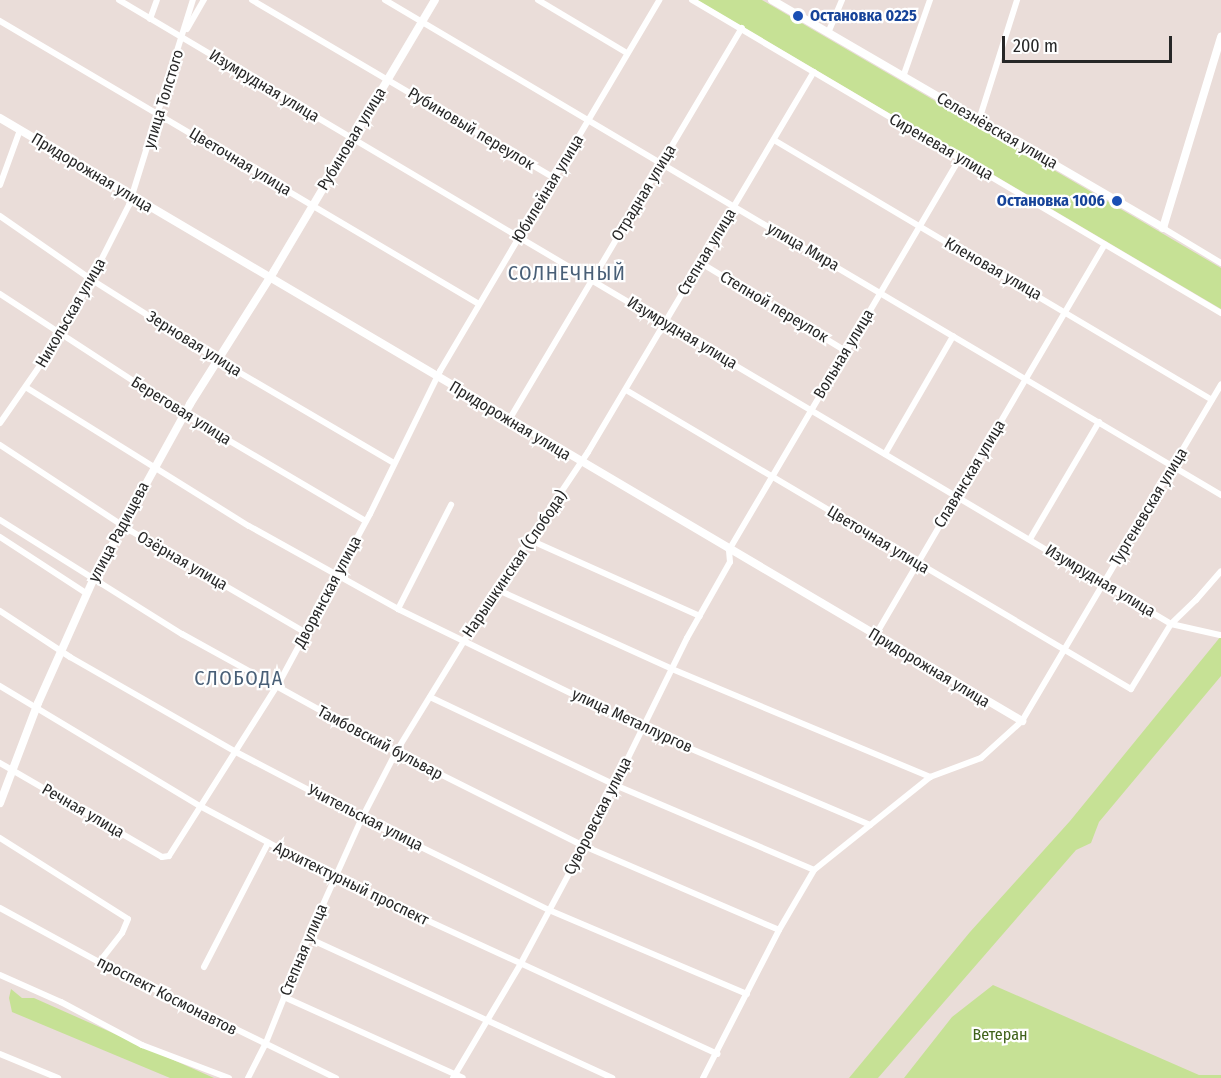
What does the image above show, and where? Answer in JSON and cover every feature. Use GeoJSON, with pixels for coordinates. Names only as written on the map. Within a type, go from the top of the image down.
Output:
{"type":"FeatureCollection","features":[{"type":"Feature","properties":{"kind":"street","name":"Изумрудная улица"},"geometry":{"type":"LineString","coordinates":[[119,0],[1172,624],[1220,635]]}},
{"type":"Feature","properties":{"kind":"street"},"geometry":{"type":"LineString","coordinates":[[150,19],[157,0]]}},
{"type":"Feature","properties":{"kind":"street","name":"улица Толстого"},"geometry":{"type":"LineString","coordinates":[[132,197],[193,0]]}},
{"type":"Feature","properties":{"kind":"street"},"geometry":{"type":"LineString","coordinates":[[182,38],[204,0]]}},
{"type":"Feature","properties":{"kind":"street","name":"Рубиновый переулок"},"geometry":{"type":"LineString","coordinates":[[252,0],[554,178]]}},
{"type":"Feature","properties":{"kind":"street","name":"улица Мира"},"geometry":{"type":"LineString","coordinates":[[385,0],[1221,495]]}},
{"type":"Feature","properties":{"kind":"street","name":"Рубиновая улица"},"geometry":{"type":"LineString","coordinates":[[269,278],[435,0]]}},
{"type":"Feature","properties":{"kind":"street"},"geometry":{"type":"LineString","coordinates":[[538,0],[627,53]]}},
{"type":"Feature","properties":{"kind":"street","name":"Юбилейная улица"},"geometry":{"type":"LineString","coordinates":[[437,377],[659,0]]}},
{"type":"Feature","properties":{"kind":"street","name":"Сиреневая улица"},"geometry":{"type":"LineString","coordinates":[[692,0],[1221,313]]}},
{"type":"Feature","properties":{"kind":"street","name":"Селезнёвская улица"},"geometry":{"type":"LineString","coordinates":[[772,0],[1221,263]]}},
{"type":"Feature","properties":{"kind":"street"},"geometry":{"type":"LineString","coordinates":[[828,33],[842,0]]}},
{"type":"Feature","properties":{"kind":"street"},"geometry":{"type":"LineString","coordinates":[[903,77],[930,0]]}},
{"type":"Feature","properties":{"kind":"street"},"geometry":{"type":"LineString","coordinates":[[979,120],[1017,0]]}},
{"type":"Feature","properties":{"kind":"street","name":"Цветочная улица"},"geometry":{"type":"LineString","coordinates":[[0,21],[479,304]]}},
{"type":"Feature","properties":{"kind":"street","name":"Отрадная улица"},"geometry":{"type":"LineString","coordinates":[[509,420],[742,28]]}},
{"type":"Feature","properties":{"kind":"street"},"geometry":{"type":"LineString","coordinates":[[1162,228],[1221,37]]}},
{"type":"Feature","properties":{"kind":"street","name":"Степная улица"},"geometry":{"type":"LineString","coordinates":[[582,463],[814,72]]}},
{"type":"Feature","properties":{"kind":"street","name":"Придорожная улица"},"geometry":{"type":"LineString","coordinates":[[0,118],[1022,721]]}},
{"type":"Feature","properties":{"kind":"street"},"geometry":{"type":"LineString","coordinates":[[0,185],[20,130]]}},
{"type":"Feature","properties":{"kind":"street","name":"Кленовая улица"},"geometry":{"type":"LineString","coordinates":[[774,140],[1212,400]]}},
{"type":"Feature","properties":{"kind":"street","name":"Вольная улица"},"geometry":{"type":"LineString","coordinates":[[729,550],[960,158]]}},
{"type":"Feature","properties":{"kind":"street","name":"Никольская улица"},"geometry":{"type":"LineString","coordinates":[[0,423],[27,388],[92,280],[132,197]]}},
{"type":"Feature","properties":{"kind":"street","name":"Зерновая улица"},"geometry":{"type":"LineString","coordinates":[[0,216],[92,280],[217,359],[394,463]]}},
{"type":"Feature","properties":{"kind":"street","name":"Славянская улица"},"geometry":{"type":"LineString","coordinates":[[875,636],[1105,244]]}},
{"type":"Feature","properties":{"kind":"street","name":"Степной переулок"},"geometry":{"type":"LineString","coordinates":[[701,263],[846,351]]}},
{"type":"Feature","properties":{"kind":"street","name":"улица Радищева"},"geometry":{"type":"LineString","coordinates":[[0,803],[11,769],[86,593],[184,414],[269,278]]}},
{"type":"Feature","properties":{"kind":"street","name":"Береговая улица"},"geometry":{"type":"LineString","coordinates":[[0,294],[184,414],[366,521]]}},
{"type":"Feature","properties":{"kind":"street"},"geometry":{"type":"LineString","coordinates":[[885,454],[953,336]]}},
{"type":"Feature","properties":{"kind":"street","name":"Дворянская улица"},"geometry":{"type":"LineString","coordinates":[[166,858],[172,852],[276,687],[338,575],[437,377]]}},
{"type":"Feature","properties":{"kind":"street","name":"Тургеневская улица"},"geometry":{"type":"LineString","coordinates":[[814,870],[930,777],[981,758],[1022,721],[1221,386]]}},
{"type":"Feature","properties":{"kind":"street"},"geometry":{"type":"LineString","coordinates":[[27,388],[153,468],[338,575]]}},
{"type":"Feature","properties":{"kind":"street","name":"Цветочная улица"},"geometry":{"type":"LineString","coordinates":[[626,390],[1131,690],[1172,624]]}},
{"type":"Feature","properties":{"kind":"street"},"geometry":{"type":"LineString","coordinates":[[1030,539],[1099,422]]}},
{"type":"Feature","properties":{"kind":"street","name":"Озёрная улица"},"geometry":{"type":"LineString","coordinates":[[0,445],[122,526],[306,633]]}},
{"type":"Feature","properties":{"kind":"street","name":"Нарышкинская (Слобода)"},"geometry":{"type":"LineString","coordinates":[[449,665],[496,589],[582,463]]}},
{"type":"Feature","properties":{"kind":"street"},"geometry":{"type":"LineString","coordinates":[[398,609],[451,505]]}},
{"type":"Feature","properties":{"kind":"street","name":"Тамбовский бульвар"},"geometry":{"type":"LineString","coordinates":[[0,520],[93,580],[276,687],[396,752],[584,846],[779,930]]}},
{"type":"Feature","properties":{"kind":"street"},"geometry":{"type":"LineString","coordinates":[[0,537],[86,593]]}},
{"type":"Feature","properties":{"kind":"street"},"geometry":{"type":"LineString","coordinates":[[530,540],[699,616]]}},
{"type":"Feature","properties":{"kind":"street","name":"Суворовская улица"},"geometry":{"type":"LineString","coordinates":[[454,1076],[519,965],[584,846],[699,616],[730,562],[729,550]]}},
{"type":"Feature","properties":{"kind":"street"},"geometry":{"type":"LineString","coordinates":[[1172,624],[1197,600],[1221,571]]}},
{"type":"Feature","properties":{"kind":"street","name":"улица Металлургов"},"geometry":{"type":"LineString","coordinates":[[338,575],[398,609],[642,728],[870,825]]}},
{"type":"Feature","properties":{"kind":"street"},"geometry":{"type":"LineString","coordinates":[[496,589],[672,669],[930,777]]}},
{"type":"Feature","properties":{"kind":"street","name":"Учительская улица"},"geometry":{"type":"LineString","coordinates":[[0,611],[60,650],[234,751],[362,818],[549,910],[747,994]]}},
{"type":"Feature","properties":{"kind":"street","name":"Степная улица"},"geometry":{"type":"LineString","coordinates":[[248,1078],[265,1045],[308,938],[362,818],[396,752],[449,665]]}},
{"type":"Feature","properties":{"kind":"street","name":"Архитектурный проспект"},"geometry":{"type":"LineString","coordinates":[[0,686],[36,710],[200,806],[335,878],[519,965],[717,1054]]}},
{"type":"Feature","properties":{"kind":"street"},"geometry":{"type":"LineString","coordinates":[[430,697],[615,785],[814,870],[779,930],[704,1078]]}},
{"type":"Feature","properties":{"kind":"street","name":"Речная улица"},"geometry":{"type":"LineString","coordinates":[[0,763],[166,858]]}},
{"type":"Feature","properties":{"kind":"street"},"geometry":{"type":"LineString","coordinates":[[0,838],[128,919],[123,933],[99,962]]}},
{"type":"Feature","properties":{"kind":"street"},"geometry":{"type":"LineString","coordinates":[[204,967],[268,843]]}},
{"type":"Feature","properties":{"kind":"street","name":"проспект Космонавтов"},"geometry":{"type":"LineString","coordinates":[[0,908],[99,962],[336,1078]]}},
{"type":"Feature","properties":{"kind":"street"},"geometry":{"type":"LineString","coordinates":[[308,938],[612,1078]]}},
{"type":"Feature","properties":{"kind":"street"},"geometry":{"type":"LineString","coordinates":[[0,975],[61,1002],[142,1046],[230,1078]]}},
{"type":"Feature","properties":{"kind":"street"},"geometry":{"type":"LineString","coordinates":[[284,997],[454,1076],[463,1078]]}},
{"type":"Feature","properties":{"kind":"street"},"geometry":{"type":"LineString","coordinates":[[0,1054],[58,1078]]}},
{"type":"Feature","properties":{"kind":"green space"},"geometry":{"type":"Polygon","coordinates":[[[697,0],[762,0],[1221,268],[1221,309],[697,0]]]}},
{"type":"Feature","properties":{"kind":"green space"},"geometry":{"type":"Polygon","coordinates":[[[1221,636],[1221,676],[1099,822],[1091,843],[1076,850],[878,1078],[849,1078],[970,932],[1070,821],[1221,636]]]}},
{"type":"Feature","properties":{"kind":"green space","name":"Ветеран"},"geometry":{"type":"Polygon","coordinates":[[[993,985],[1199,1075],[1221,1075],[1221,1078],[904,1078],[952,1017],[993,985]]]}},
{"type":"Feature","properties":{"kind":"green space"},"geometry":{"type":"Polygon","coordinates":[[[11,989],[22,998],[34,998],[214,1078],[170,1078],[12,1012],[9,998],[11,989]]]}},
{"type":"Feature","properties":{"kind":"place","name":"Остановка 0225"},"geometry":{"type":"Point","coordinates":[798,16]}},
{"type":"Feature","properties":{"kind":"place","name":"Остановка 1006"},"geometry":{"type":"Point","coordinates":[1117,201]}},
{"type":"Feature","properties":{"kind":"district","name":"СОЛНЕЧНЫЙ"},"geometry":{"type":"Point","coordinates":[567,273]}},
{"type":"Feature","properties":{"kind":"district","name":"СЛОБОДА"},"geometry":{"type":"Point","coordinates":[239,678]}}]}
